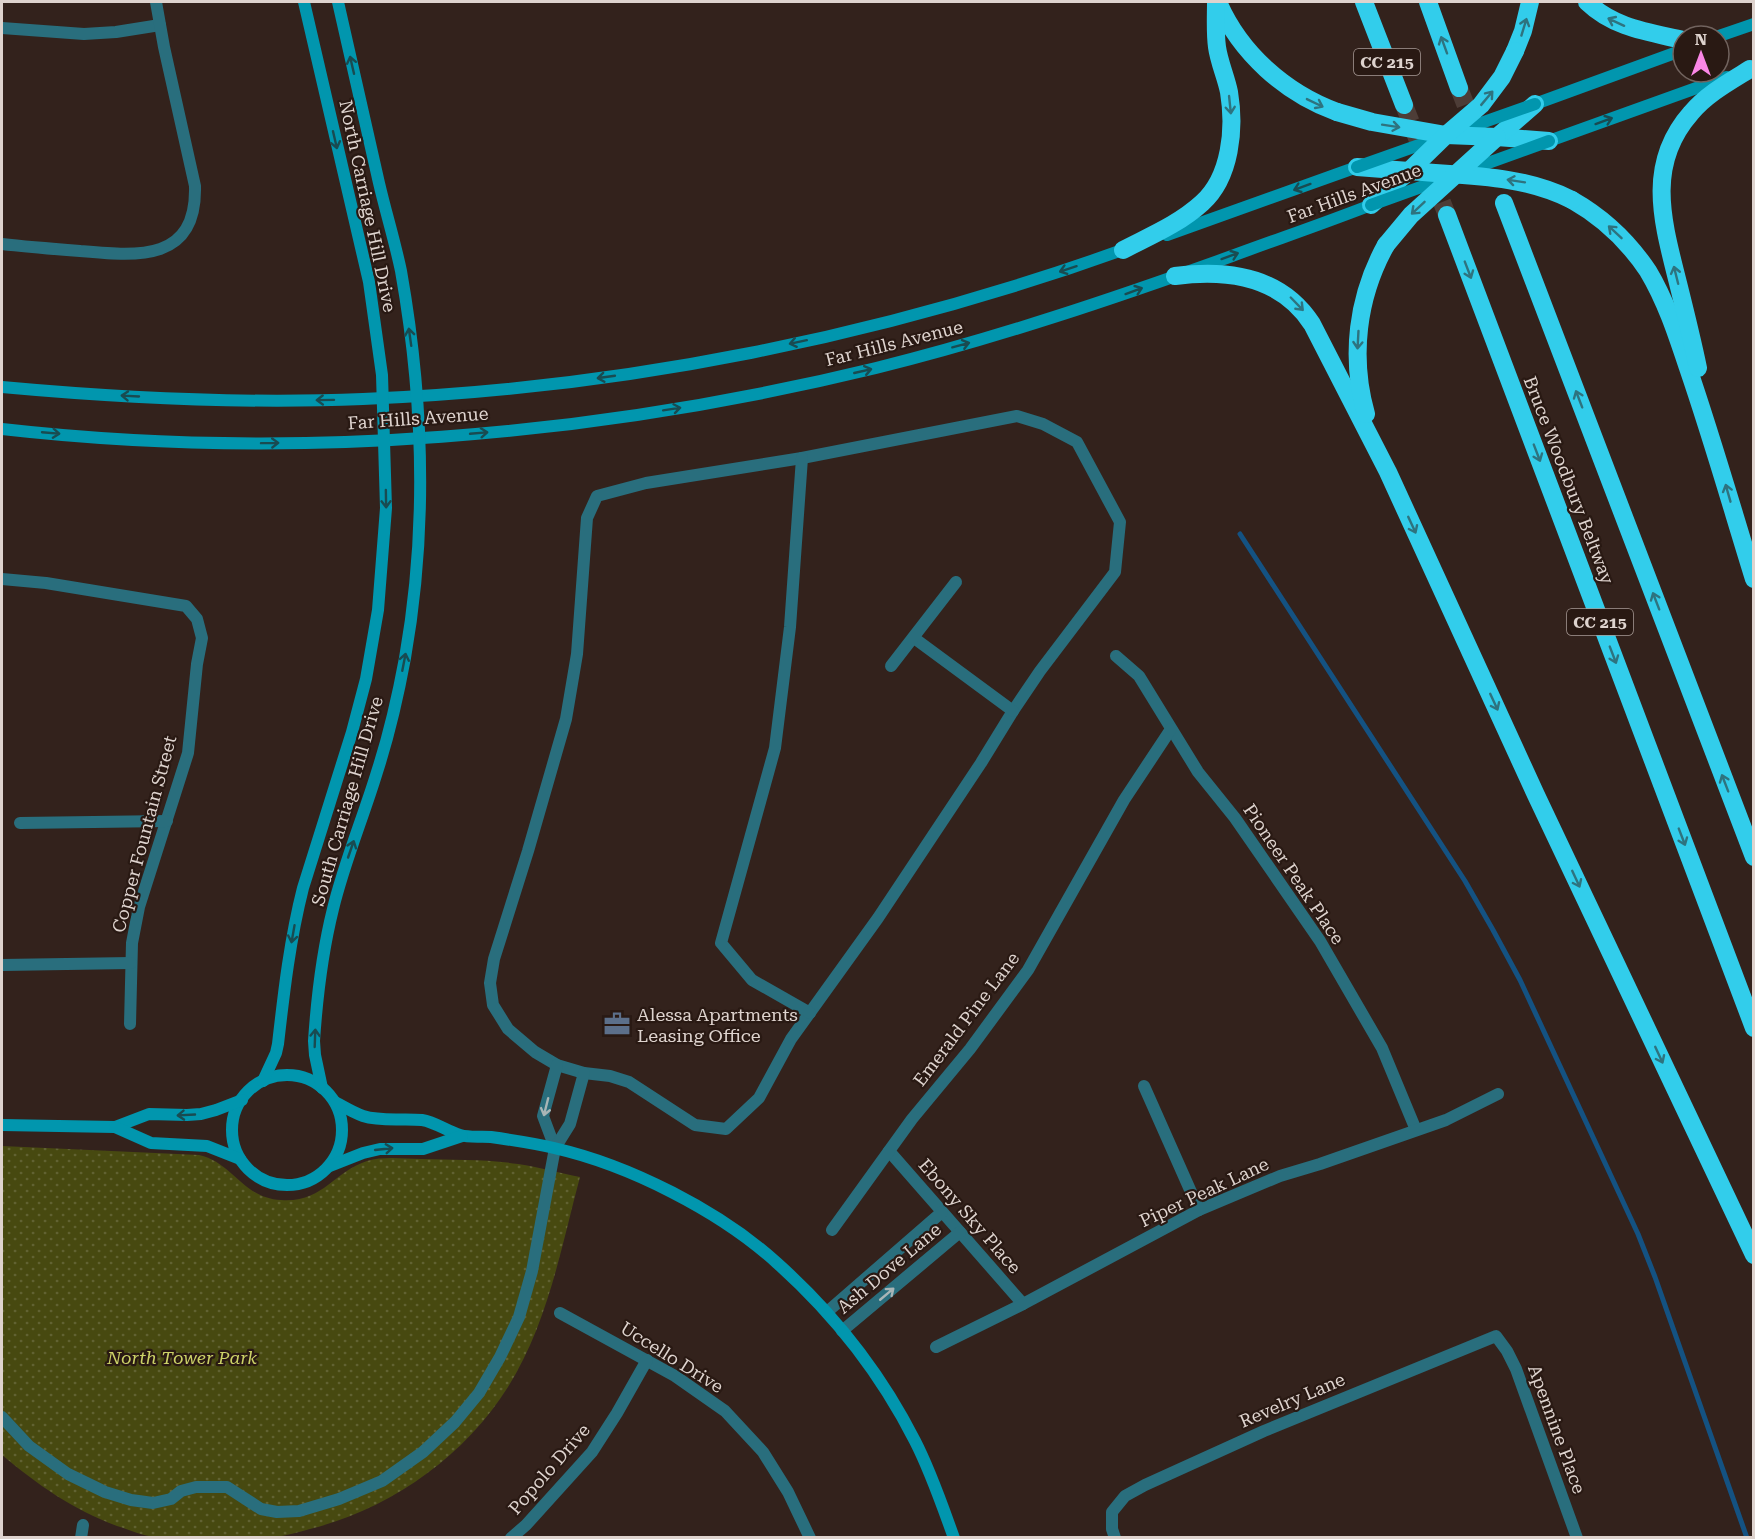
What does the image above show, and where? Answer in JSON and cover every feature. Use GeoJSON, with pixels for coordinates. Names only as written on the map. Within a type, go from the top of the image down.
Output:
{"type":"FeatureCollection","features":[{"type":"Feature","properties":{"kind":"highway"},"geometry":{"type":"LineString","coordinates":[[1217,2],[1240,40],[1267,69],[1296,92],[1318,105],[1383,125],[1446,135],[1497,136],[1549,141]]}},
{"type":"Feature","properties":{"kind":"highway"},"geometry":{"type":"LineString","coordinates":[[1123,250],[1171,225],[1200,205],[1214,189],[1221,174],[1230,143],[1232,120],[1228,90],[1217,48],[1217,2]]}},
{"type":"Feature","properties":{"kind":"highway","name":"CC 215"},"geometry":{"type":"LineString","coordinates":[[1364,2],[1404,105]]}},
{"type":"Feature","properties":{"kind":"highway","name":"CC 215"},"geometry":{"type":"LineString","coordinates":[[1428,2],[1460,88]]}},
{"type":"Feature","properties":{"kind":"highway"},"geometry":{"type":"LineString","coordinates":[[1371,205],[1474,112],[1493,91],[1515,51],[1530,2]]}},
{"type":"Feature","properties":{"kind":"highway"},"geometry":{"type":"LineString","coordinates":[[1587,2],[1602,15],[1625,26],[1671,37]]}},
{"type":"Feature","properties":{"kind":"highway"},"geometry":{"type":"LineString","coordinates":[[1711,434],[1690,331],[1664,230],[1661,209],[1662,180],[1670,147],[1687,118],[1712,94],[1752,68]]}},
{"type":"Feature","properties":{"kind":"highway"},"geometry":{"type":"LineString","coordinates":[[1388,472],[1362,398],[1357,357],[1360,321],[1367,285],[1386,245],[1411,215],[1535,104]]}},
{"type":"Feature","properties":{"kind":"highway"},"geometry":{"type":"LineString","coordinates":[[1357,167],[1506,179],[1528,183],[1549,189],[1572,200],[1618,234],[1653,280],[1669,314],[1711,434],[1754,579]]}},
{"type":"Feature","properties":{"kind":"highway","name":"Bruce Woodbury Beltway"},"geometry":{"type":"LineString","coordinates":[[1504,203],[1754,857]]}},
{"type":"Feature","properties":{"kind":"highway","name":"Bruce Woodbury Beltway"},"geometry":{"type":"LineString","coordinates":[[1448,215],[1754,1028]]}},
{"type":"Feature","properties":{"kind":"highway"},"geometry":{"type":"LineString","coordinates":[[1175,276],[1203,274],[1254,280],[1275,288],[1303,311],[1316,332],[1388,472],[1536,795],[1754,1255]]}},
{"type":"Feature","properties":{"kind":"street"},"geometry":{"type":"LineString","coordinates":[[2,244],[114,254],[145,254],[167,246],[185,230],[194,208],[195,186],[156,2]]}},
{"type":"Feature","properties":{"kind":"street","name":"North Carriage Hill Drive"},"geometry":{"type":"LineString","coordinates":[[304,2],[365,264],[379,351],[384,419]]}},
{"type":"Feature","properties":{"kind":"street","name":"North Carriage Hill Drive"},"geometry":{"type":"LineString","coordinates":[[338,2],[398,259],[406,302],[419,417]]}},
{"type":"Feature","properties":{"kind":"street"},"geometry":{"type":"LineString","coordinates":[[1731,32],[1754,24]]}},
{"type":"Feature","properties":{"kind":"street"},"geometry":{"type":"LineString","coordinates":[[2,28],[93,34],[160,25]]}},
{"type":"Feature","properties":{"kind":"street","name":"Far Hills Avenue"},"geometry":{"type":"LineString","coordinates":[[2,387],[194,399],[269,401],[383,398],[509,389],[566,382],[664,368],[771,348],[923,312],[1053,274],[1671,54]]}},
{"type":"Feature","properties":{"kind":"street","name":"Far Hills Avenue"},"geometry":{"type":"LineString","coordinates":[[2,429],[100,438],[257,444],[384,440],[601,419],[767,392],[873,368],[972,342],[1093,305],[1752,68]]}},
{"type":"Feature","properties":{"kind":"street"},"geometry":{"type":"LineString","coordinates":[[1017,416],[1043,424],[1077,442],[1120,522],[1115,572],[1040,671],[878,918],[791,1039],[759,1098],[726,1129],[694,1125],[629,1082],[557,1065],[535,1052],[508,1029],[493,1005],[490,982],[494,959],[566,719],[577,654],[587,518],[597,496],[646,483],[802,458],[1017,416]]}},
{"type":"Feature","properties":{"kind":"street","name":"South Carriage Hill Drive"},"geometry":{"type":"LineString","coordinates":[[322,1088],[314,1041],[321,966],[333,908],[378,770],[404,660],[418,545],[419,417]]}},
{"type":"Feature","properties":{"kind":"street","name":"South Carriage Hill Drive"},"geometry":{"type":"LineString","coordinates":[[263,1081],[278,1044],[288,960],[301,896],[352,732],[371,652],[378,610],[385,528],[384,419]]}},
{"type":"Feature","properties":{"kind":"street"},"geometry":{"type":"LineString","coordinates":[[802,458],[790,627],[775,748],[721,943],[752,980],[810,1013]]}},
{"type":"Feature","properties":{"kind":"street","name":"Copper Fountain Street"},"geometry":{"type":"LineString","coordinates":[[2,579],[46,583],[186,606],[197,619],[202,638],[197,664],[188,753],[139,907],[132,943],[130,1024]]}},
{"type":"Feature","properties":{"kind":"street"},"geometry":{"type":"LineString","coordinates":[[891,666],[956,582]]}},
{"type":"Feature","properties":{"kind":"street"},"geometry":{"type":"LineString","coordinates":[[914,638],[1013,711]]}},
{"type":"Feature","properties":{"kind":"street","name":"Pioneer Peak Place"},"geometry":{"type":"LineString","coordinates":[[1116,656],[1139,676],[1198,772],[1235,818],[1320,941],[1382,1048],[1416,1130]]}},
{"type":"Feature","properties":{"kind":"street","name":"Emerald Pine Lane"},"geometry":{"type":"LineString","coordinates":[[832,1230],[925,1102],[977,1041],[1028,970],[1124,800],[1172,729]]}},
{"type":"Feature","properties":{"kind":"street"},"geometry":{"type":"LineString","coordinates":[[20,823],[167,821]]}},
{"type":"Feature","properties":{"kind":"street"},"geometry":{"type":"LineString","coordinates":[[2,965],[131,963]]}},
{"type":"Feature","properties":{"kind":"street"},"geometry":{"type":"LineString","coordinates":[[555,1148],[543,1116],[557,1065]]}},
{"type":"Feature","properties":{"kind":"street"},"geometry":{"type":"LineString","coordinates":[[2,1417],[29,1446],[68,1474],[105,1492],[131,1500],[153,1503],[171,1499],[181,1491],[196,1487],[227,1487],[261,1509],[277,1512],[299,1511],[339,1499],[382,1481],[423,1452],[455,1422],[479,1393],[500,1357],[519,1317],[532,1271],[555,1148],[570,1124],[584,1073]]}},
{"type":"Feature","properties":{"kind":"street"},"geometry":{"type":"LineString","coordinates":[[462,1136],[424,1120],[364,1116],[335,1102],[322,1088],[309,1080],[296,1076],[282,1076],[263,1081],[251,1089],[242,1100],[233,1118],[232,1132],[234,1146],[240,1159],[253,1174],[279,1185],[306,1182],[329,1167],[363,1153],[380,1149],[423,1149],[462,1136],[491,1137],[555,1148],[593,1159],[627,1172],[688,1202],[749,1240],[777,1262],[827,1312],[862,1355],[882,1383],[915,1440],[954,1538]]}},
{"type":"Feature","properties":{"kind":"street"},"geometry":{"type":"LineString","coordinates":[[1144,1086],[1199,1210]]}},
{"type":"Feature","properties":{"kind":"street","name":"Piper Peak Lane"},"geometry":{"type":"LineString","coordinates":[[936,1347],[1023,1304],[1199,1210],[1280,1176],[1446,1120],[1498,1094]]}},
{"type":"Feature","properties":{"kind":"street"},"geometry":{"type":"LineString","coordinates":[[2,1125],[115,1127],[149,1114],[201,1114],[242,1100]]}},
{"type":"Feature","properties":{"kind":"street"},"geometry":{"type":"LineString","coordinates":[[329,1167],[336,1155],[342,1136],[340,1115],[335,1102]]}},
{"type":"Feature","properties":{"kind":"street"},"geometry":{"type":"LineString","coordinates":[[115,1127],[151,1143],[207,1146],[240,1159]]}},
{"type":"Feature","properties":{"kind":"street","name":"Ebony Sky Place"},"geometry":{"type":"LineString","coordinates":[[889,1151],[1023,1304]]}},
{"type":"Feature","properties":{"kind":"street","name":"Ash Dove Lane"},"geometry":{"type":"LineString","coordinates":[[827,1312],[942,1212]]}},
{"type":"Feature","properties":{"kind":"street","name":"Ash Dove Lane"},"geometry":{"type":"LineString","coordinates":[[842,1332],[960,1233]]}},
{"type":"Feature","properties":{"kind":"street","name":"Uccello Drive"},"geometry":{"type":"LineString","coordinates":[[560,1313],[675,1376],[725,1411],[763,1452],[788,1492],[810,1538]]}},
{"type":"Feature","properties":{"kind":"street","name":"Revelry Lane"},"geometry":{"type":"LineString","coordinates":[[1115,1538],[1112,1529],[1112,1512],[1125,1496],[1144,1485],[1264,1431],[1496,1336]]}},
{"type":"Feature","properties":{"kind":"street","name":"Apennine Place"},"geometry":{"type":"LineString","coordinates":[[1496,1336],[1508,1351],[1516,1369],[1577,1538]]}},
{"type":"Feature","properties":{"kind":"street","name":"Popolo Drive"},"geometry":{"type":"LineString","coordinates":[[511,1538],[533,1518],[592,1452],[617,1413],[646,1360]]}},
{"type":"Feature","properties":{"kind":"green space","name":"North Tower Park"},"geometry":{"type":"Polygon","coordinates":[[[2,1146],[199,1155],[221,1165],[257,1193],[281,1200],[307,1197],[355,1166],[380,1159],[494,1161],[526,1165],[580,1177],[552,1285],[522,1363],[490,1412],[470,1436],[447,1457],[396,1494],[340,1520],[310,1529],[266,1538],[163,1538],[136,1533],[85,1512],[42,1486],[2,1455],[2,1146]]]}},
{"type":"Feature","properties":{"kind":"waterway"},"geometry":{"type":"LineString","coordinates":[[1240,534],[1465,881],[1520,980],[1638,1234],[1747,1538]]}},
{"type":"Feature","properties":{"kind":"tunnel"},"geometry":{"type":"LineString","coordinates":[[1459,88],[1475,129]]}},
{"type":"Feature","properties":{"kind":"tunnel"},"geometry":{"type":"LineString","coordinates":[[1404,105],[1419,143]]}},
{"type":"Feature","properties":{"kind":"tunnel"},"geometry":{"type":"LineString","coordinates":[[1432,177],[1447,215]]}},
{"type":"Feature","properties":{"kind":"place","name":"Alessa Apartments Leasing Office"},"geometry":{"type":"Point","coordinates":[617,1024]}}]}
